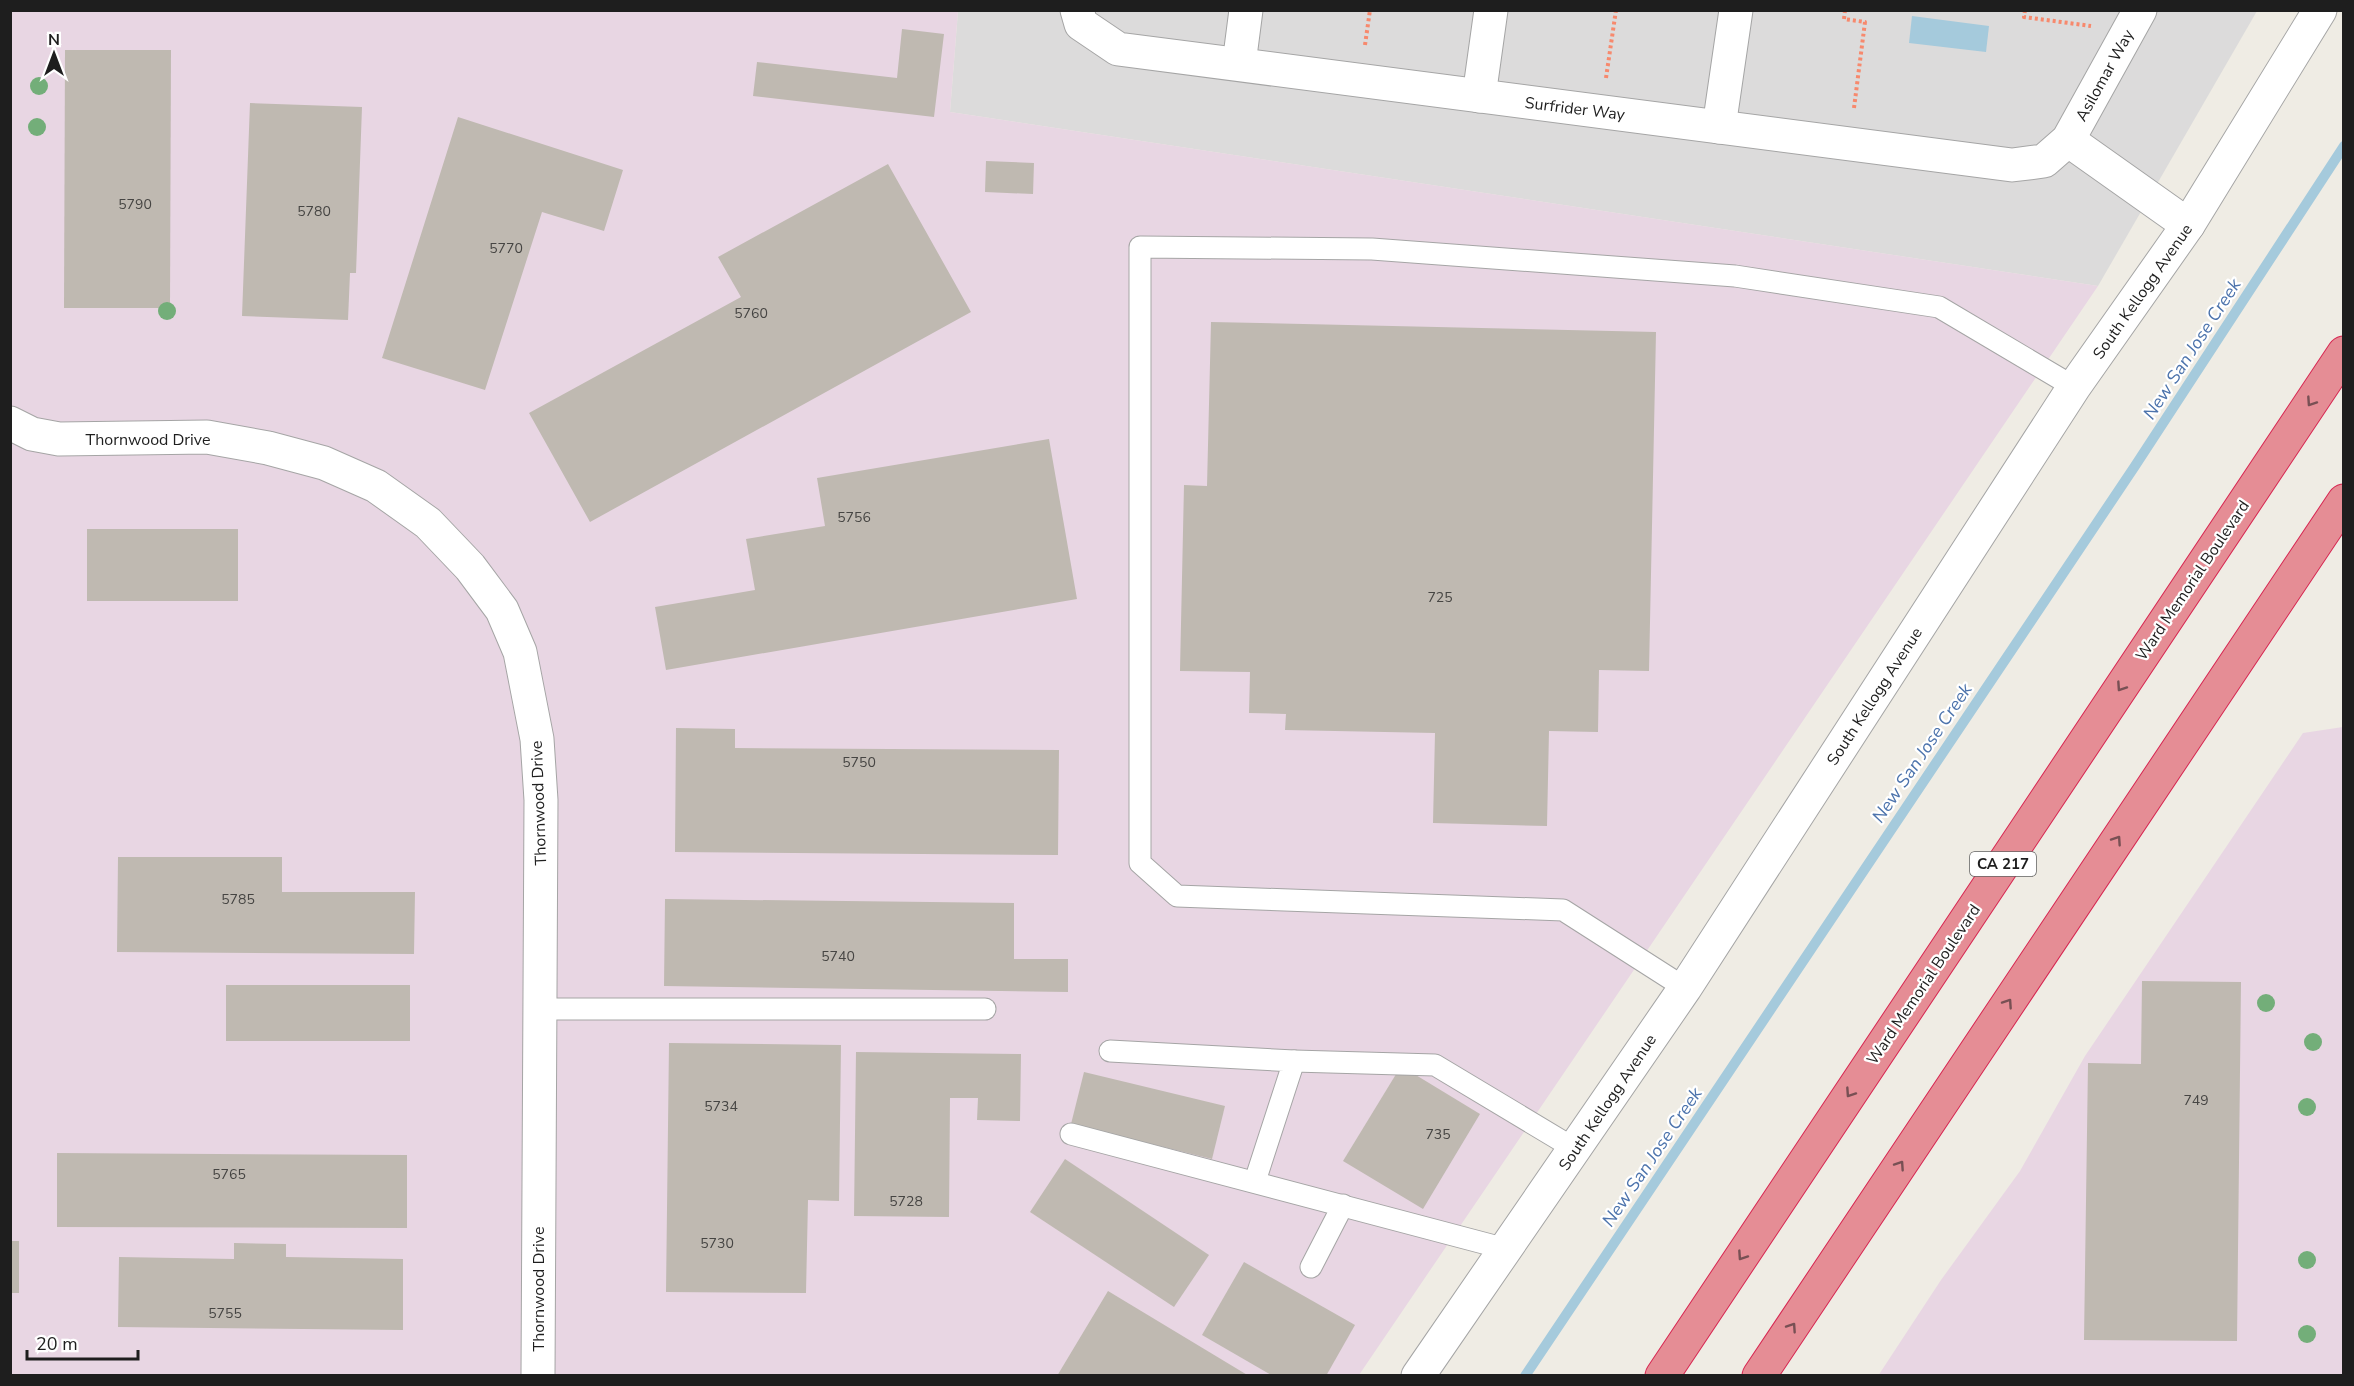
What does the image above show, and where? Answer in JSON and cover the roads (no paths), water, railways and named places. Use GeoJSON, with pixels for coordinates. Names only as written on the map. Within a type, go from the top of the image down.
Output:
{"type":"FeatureCollection","features":[{"type":"Feature","properties":{"kind":"highway","name":"Ward Memorial Boulevard"},"geometry":{"type":"LineString","coordinates":[[1662,1376],[2343,353]]}},
{"type":"Feature","properties":{"kind":"highway"},"geometry":{"type":"LineString","coordinates":[[1759,1376],[2343,501]]}},
{"type":"Feature","properties":{"kind":"street"},"geometry":{"type":"LineString","coordinates":[[1239,64],[1246,10]]}},
{"type":"Feature","properties":{"kind":"street"},"geometry":{"type":"LineString","coordinates":[[1479,96],[1491,10]]}},
{"type":"Feature","properties":{"kind":"street"},"geometry":{"type":"LineString","coordinates":[[1719,127],[1736,10]]}},
{"type":"Feature","properties":{"kind":"street","name":"South Kellogg Avenue"},"geometry":{"type":"LineString","coordinates":[[1418,1376],[1685,988],[2074,387],[2188,225],[2320,10]]}},
{"type":"Feature","properties":{"kind":"street","name":"Surfrider Way"},"geometry":{"type":"LineString","coordinates":[[1079,17],[1118,49],[2012,165],[2044,161],[2068,140]]}},
{"type":"Feature","properties":{"kind":"street","name":"Asilomar Way"},"geometry":{"type":"LineString","coordinates":[[2068,140],[2135,20]]}},
{"type":"Feature","properties":{"kind":"street"},"geometry":{"type":"LineString","coordinates":[[2068,140],[2188,225]]}},
{"type":"Feature","properties":{"kind":"street","name":"Thornwood Drive"},"geometry":{"type":"LineString","coordinates":[[11,422],[32,434],[60,439],[207,437],[268,448],[324,463],[376,486],[428,523],[470,567],[502,610],[520,652],[537,739],[541,800],[538,1376]]}},
{"type":"Feature","properties":{"kind":"lane"},"geometry":{"type":"LineString","coordinates":[[1685,988],[1563,910],[1177,896],[1140,863],[1140,248],[1372,249],[1735,276],[1939,308],[2074,387]]}},
{"type":"Feature","properties":{"kind":"lane"},"geometry":{"type":"LineString","coordinates":[[540,1009],[985,1009]]}},
{"type":"Feature","properties":{"kind":"lane"},"geometry":{"type":"LineString","coordinates":[[1110,1051],[1294,1061],[1435,1065],[1575,1149]]}},
{"type":"Feature","properties":{"kind":"lane"},"geometry":{"type":"LineString","coordinates":[[1255,1181],[1294,1061]]}},
{"type":"Feature","properties":{"kind":"lane"},"geometry":{"type":"LineString","coordinates":[[1071,1134],[1506,1249]]}},
{"type":"Feature","properties":{"kind":"lane"},"geometry":{"type":"LineString","coordinates":[[1311,1267],[1343,1205]]}},
{"type":"Feature","properties":{"kind":"water"},"geometry":{"type":"Polygon","coordinates":[[[1912,16],[1989,26],[1986,52],[1909,43],[1912,16]]]}},
{"type":"Feature","properties":{"kind":"waterway","name":"New San Jose Creek"},"geometry":{"type":"LineString","coordinates":[[1525,1376],[2135,466],[2344,146]]}}]}
